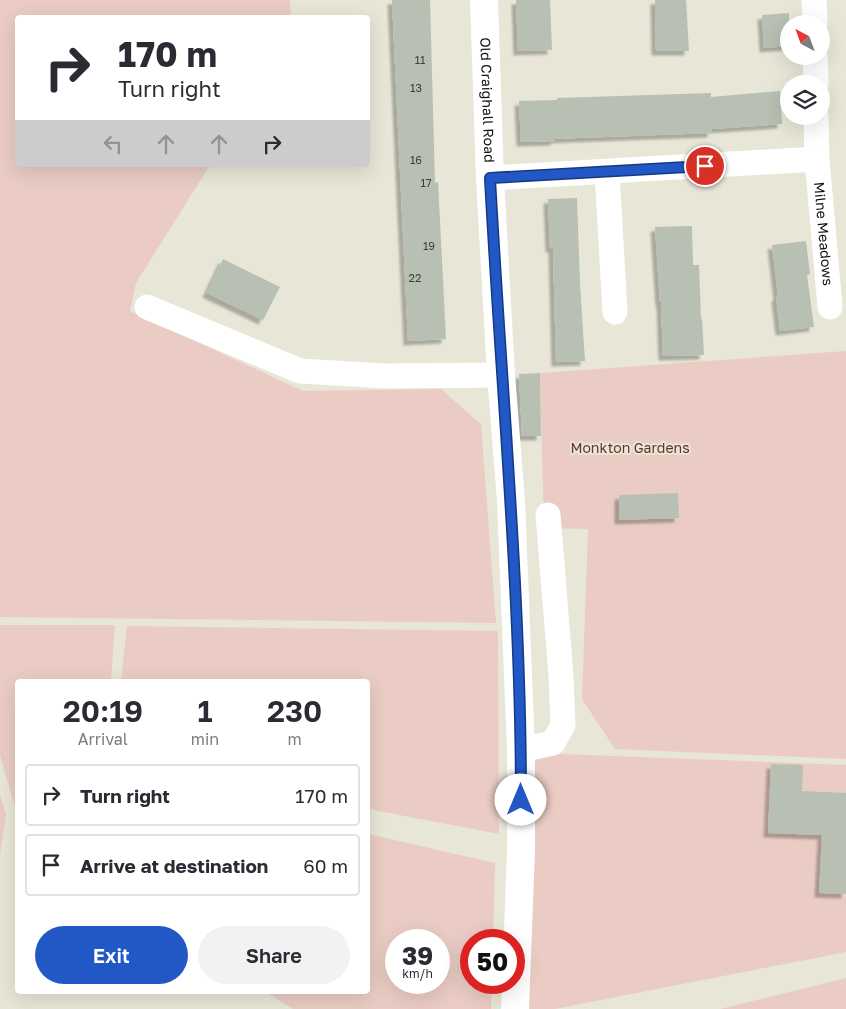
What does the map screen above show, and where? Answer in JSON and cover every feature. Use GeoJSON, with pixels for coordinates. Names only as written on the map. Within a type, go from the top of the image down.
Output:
{"type":"FeatureCollection","features":[{"type":"Feature","properties":{"kind":"main road","name":"Old Craighall Road"},"geometry":{"type":"LineString","coordinates":[[484,0],[490,178],[501,375],[512,510],[521,750],[521,850],[515,1009]]}},
{"type":"Feature","properties":{"kind":"street"},"geometry":{"type":"LineString","coordinates":[[814,0],[815,15]]}},
{"type":"Feature","properties":{"kind":"street","name":"Milne Meadows"},"geometry":{"type":"LineString","coordinates":[[816,125],[817,159],[830,307]]}},
{"type":"Feature","properties":{"kind":"street"},"geometry":{"type":"LineString","coordinates":[[490,178],[817,159]]}},
{"type":"Feature","properties":{"kind":"street"},"geometry":{"type":"LineString","coordinates":[[606,172],[614,312]]}},
{"type":"Feature","properties":{"kind":"street"},"geometry":{"type":"LineString","coordinates":[[147,307],[300,371],[386,376],[501,375]]}},
{"type":"Feature","properties":{"kind":"street"},"geometry":{"type":"LineString","coordinates":[[521,750],[553,743],[563,725],[548,515]]}},
{"type":"Feature","properties":{"kind":"green space"},"geometry":{"type":"Polygon","coordinates":[[[0,0],[290,0],[291,15],[15,15],[15,167],[209,167],[136,283],[130,311],[303,391],[441,389],[481,424],[496,623],[0,617],[0,0]]]}},
{"type":"Feature","properties":{"kind":"green space","name":"Monkton Gardens"},"geometry":{"type":"Polygon","coordinates":[[[846,351],[846,759],[615,749],[582,699],[588,529],[544,528],[540,373],[846,351]]]}},
{"type":"Feature","properties":{"kind":"green space"},"geometry":{"type":"Polygon","coordinates":[[[0,625],[115,625],[111,679],[15,679],[15,806],[0,756],[0,625]]]}},
{"type":"Feature","properties":{"kind":"green space"},"geometry":{"type":"Polygon","coordinates":[[[127,626],[498,631],[499,834],[370,809],[370,679],[121,679],[127,626]]]}},
{"type":"Feature","properties":{"kind":"green space"},"geometry":{"type":"Polygon","coordinates":[[[535,753],[846,765],[846,952],[555,1009],[527,1009],[535,753]]]}},
{"type":"Feature","properties":{"kind":"green space"},"geometry":{"type":"Polygon","coordinates":[[[0,794],[6,815],[0,856],[0,794]]]}},
{"type":"Feature","properties":{"kind":"green space"},"geometry":{"type":"Polygon","coordinates":[[[370,834],[495,863],[493,929],[460,929],[460,994],[492,994],[491,1009],[293,1009],[269,994],[370,994],[370,834]]]}},
{"type":"Feature","properties":{"kind":"green space"},"geometry":{"type":"Polygon","coordinates":[[[846,978],[846,1009],[720,1009],[846,978]]]}},
{"type":"Feature","properties":{"kind":"building"},"geometry":{"type":"Polygon","coordinates":[[[392,0],[430,0],[435,183],[438,182],[446,339],[408,341],[392,0]]]}},
{"type":"Feature","properties":{"kind":"building"},"geometry":{"type":"Polygon","coordinates":[[[516,0],[550,0],[552,50],[518,51],[516,0]]]}},
{"type":"Feature","properties":{"kind":"building"},"geometry":{"type":"Polygon","coordinates":[[[655,0],[686,0],[689,51],[656,51],[655,0]]]}},
{"type":"Feature","properties":{"kind":"building"},"geometry":{"type":"Polygon","coordinates":[[[789,13],[789,15],[780,15],[780,47],[764,48],[762,15],[789,13]]]}},
{"type":"Feature","properties":{"kind":"building"},"geometry":{"type":"Polygon","coordinates":[[[780,91],[780,124],[712,129],[712,133],[521,142],[519,101],[711,93],[711,97],[780,91]]]}},
{"type":"Feature","properties":{"kind":"building"},"geometry":{"type":"Polygon","coordinates":[[[577,198],[585,361],[556,362],[553,248],[550,248],[548,199],[577,198]]]}},
{"type":"Feature","properties":{"kind":"building"},"geometry":{"type":"Polygon","coordinates":[[[692,226],[693,265],[699,265],[704,355],[663,356],[655,227],[692,226]]]}},
{"type":"Feature","properties":{"kind":"building"},"geometry":{"type":"Polygon","coordinates":[[[806,241],[810,274],[807,275],[814,327],[780,331],[772,245],[806,241]]]}},
{"type":"Feature","properties":{"kind":"building"},"geometry":{"type":"Polygon","coordinates":[[[223,259],[280,287],[263,320],[207,293],[223,259]]]}},
{"type":"Feature","properties":{"kind":"building"},"geometry":{"type":"Polygon","coordinates":[[[540,373],[541,436],[522,436],[519,374],[540,373]]]}},
{"type":"Feature","properties":{"kind":"building"},"geometry":{"type":"Polygon","coordinates":[[[678,493],[679,518],[619,520],[619,495],[678,493]]]}},
{"type":"Feature","properties":{"kind":"building"},"geometry":{"type":"Polygon","coordinates":[[[771,764],[803,765],[802,791],[846,793],[846,894],[819,893],[822,835],[768,833],[771,764]]]}},
{"type":"Feature","properties":{"kind":"route"},"geometry":{"type":"LineString","coordinates":[[521,800],[521,750],[512,518],[501,375],[490,178],[705,166]]}}]}
